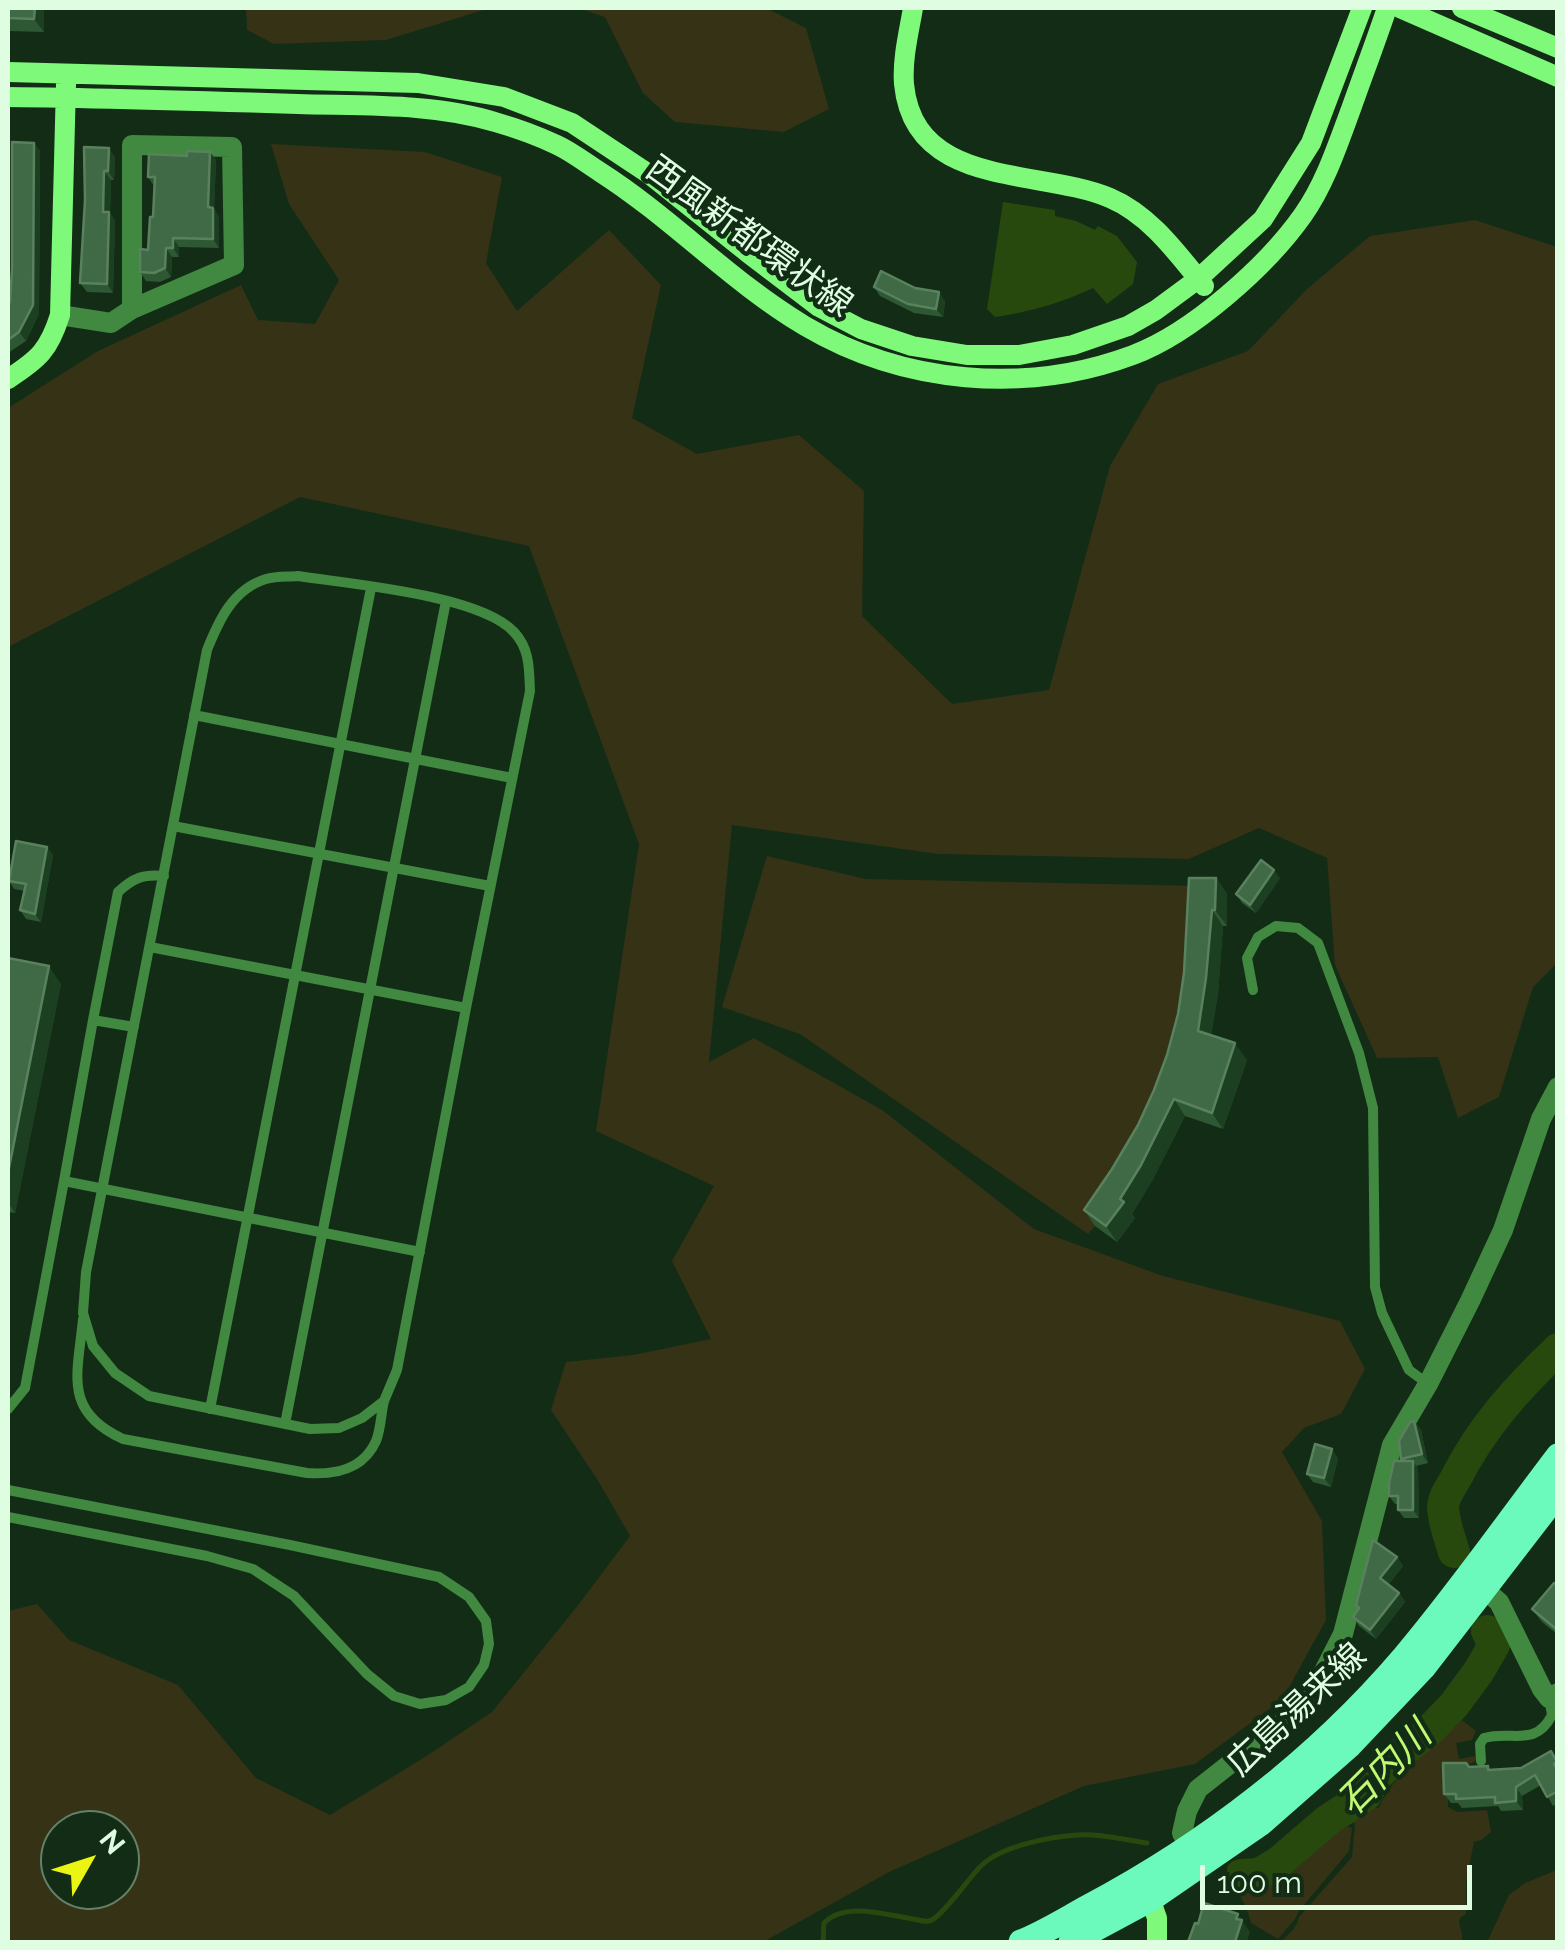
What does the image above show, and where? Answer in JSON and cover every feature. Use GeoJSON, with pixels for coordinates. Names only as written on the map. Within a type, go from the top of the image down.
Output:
{"type":"FeatureCollection","features":[{"type":"Feature","properties":{"kind":"main road","name":"広島湯来線"},"geometry":{"type":"LineString","coordinates":[[1196,1857],[1251,1802],[1328,1736],[1403,1658],[1558,1456]]}},
{"type":"Feature","properties":{"kind":"main road","name":"広島湯来線"},"geometry":{"type":"LineString","coordinates":[[1071,1942],[1196,1857],[1260,1824],[1350,1745],[1422,1668],[1558,1493]]}},
{"type":"Feature","properties":{"kind":"main road","name":"広島湯来線"},"geometry":{"type":"LineString","coordinates":[[1021,1942],[1146,1889]]}},
{"type":"Feature","properties":{"kind":"street"},"geometry":{"type":"LineString","coordinates":[[914,8],[904,86],[920,129],[935,146],[958,161],[986,171],[1062,184],[1108,197],[1137,212],[1159,232],[1217,303]]}},
{"type":"Feature","properties":{"kind":"street","name":"西風新都環状線"},"geometry":{"type":"LineString","coordinates":[[8,72],[418,84],[504,96],[572,123],[649,174],[820,307],[862,329],[912,346],[967,355],[1020,355],[1073,345],[1128,326],[1198,279],[1263,219],[1311,143],[1362,8]]}},
{"type":"Feature","properties":{"kind":"street","name":"西風新都環状線"},"geometry":{"type":"LineString","coordinates":[[8,96],[418,108],[492,121],[559,146],[631,192],[732,274],[805,326],[884,360],[950,376],[1008,380],[1060,376],[1134,355],[1170,337],[1260,268],[1306,211],[1338,144],[1388,8]]}},
{"type":"Feature","properties":{"kind":"street"},"geometry":{"type":"LineString","coordinates":[[1400,8],[1558,78]]}},
{"type":"Feature","properties":{"kind":"street"},"geometry":{"type":"LineString","coordinates":[[1462,8],[1558,48]]}},
{"type":"Feature","properties":{"kind":"street"},"geometry":{"type":"LineString","coordinates":[[8,378],[42,354],[60,314],[66,72]]}},
{"type":"Feature","properties":{"kind":"street"},"geometry":{"type":"LineString","coordinates":[[60,314],[111,322],[234,265],[232,147],[132,144],[132,309]]}},
{"type":"Feature","properties":{"kind":"street"},"geometry":{"type":"LineString","coordinates":[[1196,1857],[1182,1832],[1198,1789],[1287,1719],[1318,1683],[1343,1634],[1392,1445],[1428,1384],[1503,1230],[1541,1119],[1558,1087]]}},
{"type":"Feature","properties":{"kind":"street"},"geometry":{"type":"LineString","coordinates":[[1485,1590],[1499,1602],[1542,1690],[1553,1696]]}},
{"type":"Feature","properties":{"kind":"street"},"geometry":{"type":"LineString","coordinates":[[1146,1889],[1158,1918],[1157,1942]]}},
{"type":"Feature","properties":{"kind":"lane"},"geometry":{"type":"LineString","coordinates":[[298,576],[371,588],[464,604],[494,616],[516,634],[529,659],[530,691],[397,1370],[384,1401],[376,1441],[365,1456],[348,1470],[307,1474],[123,1439],[105,1431],[85,1412],[76,1390],[86,1272],[207,650],[219,619],[240,594],[266,579],[298,576]]}},
{"type":"Feature","properties":{"kind":"lane"},"geometry":{"type":"LineString","coordinates":[[210,1409],[371,588]]}},
{"type":"Feature","properties":{"kind":"lane"},"geometry":{"type":"LineString","coordinates":[[285,1424],[446,601]]}},
{"type":"Feature","properties":{"kind":"lane"},"geometry":{"type":"LineString","coordinates":[[194,715],[512,778]]}},
{"type":"Feature","properties":{"kind":"lane"},"geometry":{"type":"LineString","coordinates":[[173,826],[490,886]]}},
{"type":"Feature","properties":{"kind":"lane"},"geometry":{"type":"LineString","coordinates":[[8,1410],[25,1388],[118,892],[130,880],[145,874],[164,876]]}},
{"type":"Feature","properties":{"kind":"lane"},"geometry":{"type":"LineString","coordinates":[[1254,990],[1247,958],[1258,937],[1276,926],[1298,928],[1318,943],[1359,1053],[1373,1108],[1375,1287],[1409,1370],[1428,1384]]}},
{"type":"Feature","properties":{"kind":"lane"},"geometry":{"type":"LineString","coordinates":[[150,947],[466,1008]]}},
{"type":"Feature","properties":{"kind":"lane"},"geometry":{"type":"LineString","coordinates":[[93,1020],[134,1027]]}},
{"type":"Feature","properties":{"kind":"lane"},"geometry":{"type":"LineString","coordinates":[[64,1181],[420,1252]]}},
{"type":"Feature","properties":{"kind":"lane"},"geometry":{"type":"LineString","coordinates":[[84,1312],[93,1346],[115,1373],[149,1396],[310,1429],[338,1428],[362,1418],[384,1401]]}},
{"type":"Feature","properties":{"kind":"lane"},"geometry":{"type":"LineString","coordinates":[[8,1490],[439,1577],[469,1597],[486,1621],[490,1644],[484,1665],[469,1687],[446,1700],[420,1704],[406,1700],[394,1696],[367,1674],[294,1596],[253,1570],[208,1556],[8,1517]]}},
{"type":"Feature","properties":{"kind":"lane"},"geometry":{"type":"LineString","coordinates":[[1480,1761],[1484,1738],[1528,1736],[1542,1730],[1552,1715],[1553,1696]]}},
{"type":"Feature","properties":{"kind":"shaded area"},"geometry":{"type":"Polygon","coordinates":[[[246,8],[490,8],[386,40],[274,44],[247,30],[246,8]]]}},
{"type":"Feature","properties":{"kind":"shaded area"},"geometry":{"type":"Polygon","coordinates":[[[578,8],[766,8],[806,28],[829,109],[784,132],[675,122],[643,93],[605,17],[578,8]]]}},
{"type":"Feature","properties":{"kind":"shaded area"},"geometry":{"type":"Polygon","coordinates":[[[271,144],[425,152],[502,177],[486,263],[517,311],[609,230],[661,285],[632,418],[697,454],[799,435],[864,491],[862,616],[952,704],[1049,690],[1110,466],[1158,384],[1248,351],[1307,289],[1370,236],[1475,220],[1557,247],[1557,963],[1533,987],[1499,1097],[1458,1118],[1438,1057],[1377,1058],[1335,965],[1327,858],[1259,828],[1189,859],[938,854],[732,825],[709,1062],[754,1038],[882,1110],[1034,1229],[1163,1276],[1340,1321],[1365,1369],[1341,1414],[1304,1428],[1282,1452],[1322,1521],[1326,1620],[1282,1700],[1195,1764],[1084,1786],[889,1872],[763,1942],[8,1942],[8,1611],[37,1604],[69,1640],[178,1685],[256,1778],[330,1815],[492,1712],[630,1536],[551,1410],[566,1362],[633,1355],[711,1339],[672,1261],[714,1186],[596,1131],[639,844],[529,546],[300,497],[8,647],[8,408],[98,351],[241,285],[258,320],[315,324],[339,280],[289,204],[271,144]]]}},
{"type":"Feature","properties":{"kind":"shaded area"},"geometry":{"type":"Polygon","coordinates":[[[1003,202],[1055,210],[1055,216],[1095,230],[1098,226],[1117,236],[1137,262],[1133,284],[1107,304],[1093,288],[1045,306],[995,317],[987,309],[1003,202]]]}},
{"type":"Feature","properties":{"kind":"shaded area"},"geometry":{"type":"Polygon","coordinates":[[[767,856],[866,879],[1200,886],[1189,1030],[1088,1234],[800,1034],[722,1007],[767,856]]]}},
{"type":"Feature","properties":{"kind":"shaded area"},"geometry":{"type":"Polygon","coordinates":[[[1462,1720],[1476,1731],[1472,1740],[1456,1743],[1459,1759],[1476,1759],[1448,1772],[1448,1807],[1458,1812],[1487,1810],[1491,1832],[1474,1842],[1466,1882],[1466,1914],[1459,1921],[1461,1942],[1280,1942],[1352,1857],[1355,1824],[1350,1820],[1373,1805],[1378,1809],[1404,1770],[1462,1720]]]}},
{"type":"Feature","properties":{"kind":"shaded area"},"geometry":{"type":"Polygon","coordinates":[[[1346,1826],[1352,1828],[1349,1851],[1278,1939],[1251,1923],[1242,1899],[1220,1885],[1224,1882],[1241,1890],[1273,1882],[1316,1845],[1346,1826]]]}},
{"type":"Feature","properties":{"kind":"shaded area"},"geometry":{"type":"Polygon","coordinates":[[[1557,1870],[1557,1942],[1487,1942],[1509,1895],[1525,1883],[1557,1870]]]}},
{"type":"Feature","properties":{"kind":"building"},"geometry":{"type":"Polygon","coordinates":[[[8,8],[35,8],[34,19],[8,18],[8,8]]]}},
{"type":"Feature","properties":{"kind":"building"},"geometry":{"type":"Polygon","coordinates":[[[12,142],[34,143],[33,305],[19,332],[8,340],[12,269],[12,142]]]}},
{"type":"Feature","properties":{"kind":"building"},"geometry":{"type":"Polygon","coordinates":[[[84,147],[109,148],[103,212],[109,212],[107,284],[80,283],[84,147]]]}},
{"type":"Feature","properties":{"kind":"building"},"geometry":{"type":"Polygon","coordinates":[[[187,151],[210,152],[208,207],[213,208],[213,239],[173,238],[173,248],[166,248],[165,268],[154,273],[140,272],[140,249],[148,250],[153,217],[155,177],[148,177],[149,154],[187,156],[187,151]]]}},
{"type":"Feature","properties":{"kind":"building"},"geometry":{"type":"Polygon","coordinates":[[[881,271],[915,288],[939,292],[936,309],[908,304],[874,287],[881,271]]]}},
{"type":"Feature","properties":{"kind":"building"},"geometry":{"type":"Polygon","coordinates":[[[16,841],[47,847],[35,914],[20,910],[26,884],[9,881],[16,841]]]}},
{"type":"Feature","properties":{"kind":"building"},"geometry":{"type":"Polygon","coordinates":[[[1261,860],[1274,870],[1250,905],[1236,894],[1261,860]]]}},
{"type":"Feature","properties":{"kind":"building"},"geometry":{"type":"Polygon","coordinates":[[[1189,878],[1216,878],[1198,1031],[1235,1043],[1212,1113],[1174,1099],[1120,1199],[1124,1202],[1106,1226],[1084,1210],[1138,1125],[1167,1055],[1184,973],[1189,878]]]}},
{"type":"Feature","properties":{"kind":"building"},"geometry":{"type":"Polygon","coordinates":[[[8,958],[49,966],[8,1173],[8,958]]]}},
{"type":"Feature","properties":{"kind":"building"},"geometry":{"type":"Polygon","coordinates":[[[1414,1421],[1422,1454],[1401,1459],[1399,1441],[1414,1421]]]}},
{"type":"Feature","properties":{"kind":"building"},"geometry":{"type":"Polygon","coordinates":[[[1315,1444],[1332,1449],[1324,1478],[1307,1474],[1315,1444]]]}},
{"type":"Feature","properties":{"kind":"building"},"geometry":{"type":"Polygon","coordinates":[[[1394,1461],[1413,1461],[1413,1510],[1398,1510],[1398,1496],[1389,1496],[1394,1461]]]}},
{"type":"Feature","properties":{"kind":"building"},"geometry":{"type":"Polygon","coordinates":[[[1373,1540],[1397,1557],[1380,1578],[1399,1593],[1370,1630],[1353,1617],[1359,1608],[1356,1605],[1373,1540]]]}},
{"type":"Feature","properties":{"kind":"building"},"geometry":{"type":"Polygon","coordinates":[[[1554,1583],[1558,1586],[1556,1629],[1532,1609],[1554,1583]]]}},
{"type":"Feature","properties":{"kind":"building"},"geometry":{"type":"Polygon","coordinates":[[[1551,1751],[1557,1762],[1554,1764],[1558,1791],[1547,1797],[1535,1775],[1516,1787],[1516,1801],[1495,1803],[1495,1797],[1456,1799],[1456,1794],[1444,1794],[1443,1763],[1488,1766],[1488,1770],[1521,1768],[1551,1751]]]}},
{"type":"Feature","properties":{"kind":"building"},"geometry":{"type":"Polygon","coordinates":[[[1204,1903],[1238,1914],[1236,1919],[1242,1920],[1235,1942],[1188,1942],[1204,1903]]]}},
{"type":"Feature","properties":{"kind":"waterway","name":"石内川"},"geometry":{"type":"LineString","coordinates":[[1454,1552],[1443,1512],[1448,1492],[1489,1425],[1558,1349]]}},
{"type":"Feature","properties":{"kind":"waterway","name":"石内川"},"geometry":{"type":"LineString","coordinates":[[1241,1875],[1259,1874],[1279,1862],[1328,1820],[1366,1795],[1376,1777],[1454,1705],[1494,1645],[1487,1631]]}},
{"type":"Feature","properties":{"kind":"waterway","name":"石内川"},"geometry":{"type":"LineString","coordinates":[[823,1942],[824,1923],[843,1913],[866,1911],[925,1921],[934,1919],[982,1865],[1026,1844],[1085,1835],[1147,1843]]}}]}
